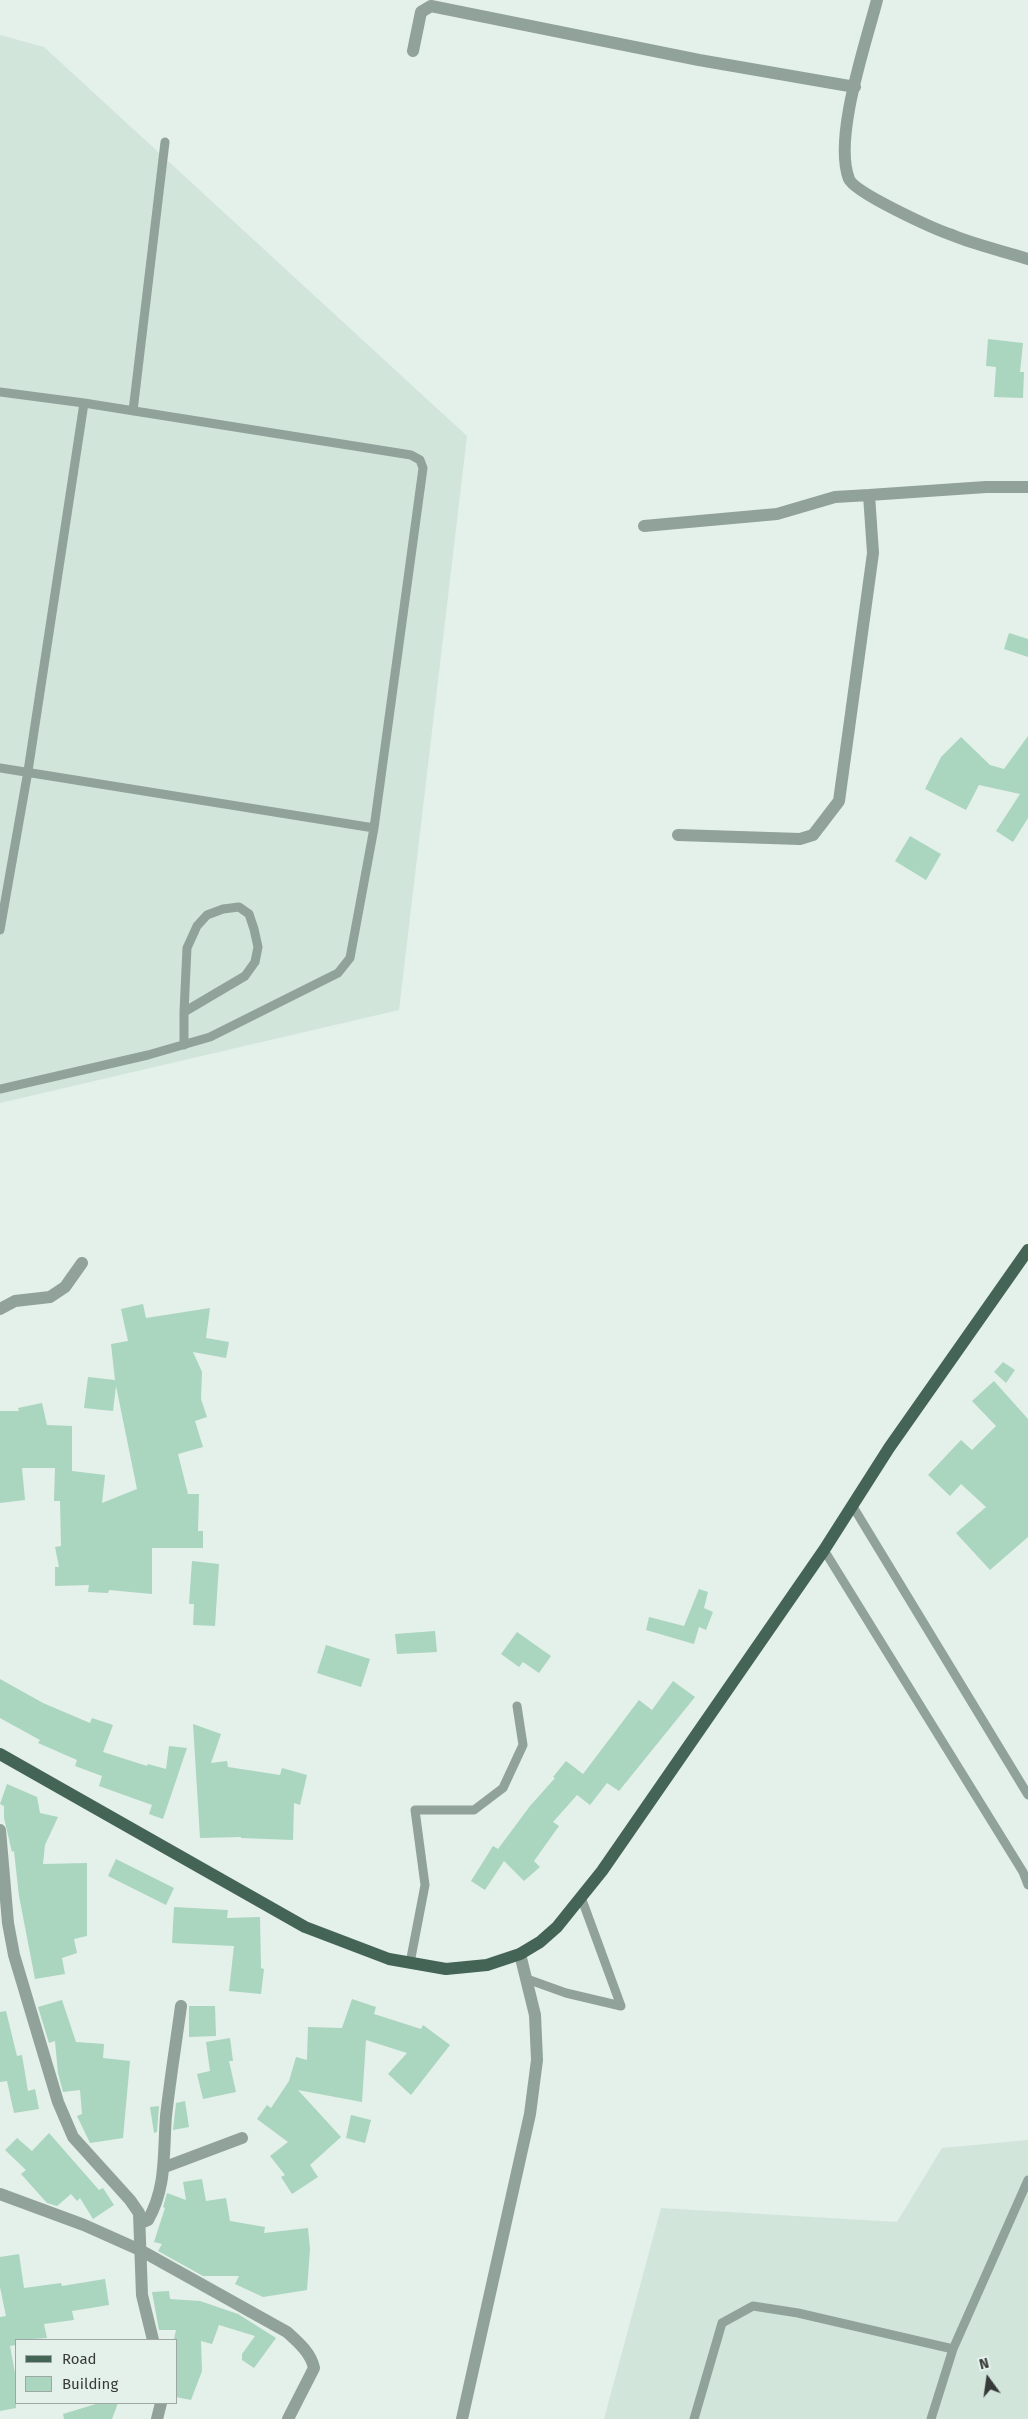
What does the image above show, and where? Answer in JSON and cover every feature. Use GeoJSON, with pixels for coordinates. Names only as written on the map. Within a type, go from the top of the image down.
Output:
{"type":"FeatureCollection","features":[{"type":"Feature","properties":{"kind":"main road"},"geometry":{"type":"LineString","coordinates":[[0,1754],[304,1927],[390,1959],[446,1969],[487,1965],[520,1954],[540,1942],[557,1927],[602,1871],[824,1550],[889,1448],[1028,1250]]}},
{"type":"Feature","properties":{"kind":"street"},"geometry":{"type":"LineString","coordinates":[[877,0],[855,87],[846,134],[844,163],[850,181],[871,197],[951,235],[1028,259]]}},
{"type":"Feature","properties":{"kind":"street"},"geometry":{"type":"LineString","coordinates":[[413,51],[421,12],[431,6],[699,60],[855,87]]}},
{"type":"Feature","properties":{"kind":"street"},"geometry":{"type":"LineString","coordinates":[[644,526],[777,514],[835,497],[986,487],[1028,487]]}},
{"type":"Feature","properties":{"kind":"street"},"geometry":{"type":"LineString","coordinates":[[678,835],[800,839],[813,835],[839,801],[873,553],[869,495]]}},
{"type":"Feature","properties":{"kind":"street"},"geometry":{"type":"LineString","coordinates":[[0,1309],[15,1301],[50,1297],[64,1287],[82,1264]]}},
{"type":"Feature","properties":{"kind":"street"},"geometry":{"type":"LineString","coordinates":[[0,1830],[2,1880],[14,1956],[73,2138],[135,2205],[141,2223],[142,2295],[153,2339]]}},
{"type":"Feature","properties":{"kind":"street"},"geometry":{"type":"LineString","coordinates":[[462,2419],[530,2114],[537,2060],[537,2033],[527,1979],[520,1954]]}},
{"type":"Feature","properties":{"kind":"street"},"geometry":{"type":"LineString","coordinates":[[141,2223],[148,2220],[153,2212],[165,2167],[166,2118],[181,2006]]}},
{"type":"Feature","properties":{"kind":"street"},"geometry":{"type":"LineString","coordinates":[[165,2167],[242,2138]]}},
{"type":"Feature","properties":{"kind":"street"},"geometry":{"type":"LineString","coordinates":[[0,2194],[84,2225],[140,2250],[287,2332],[300,2343],[312,2360],[314,2371],[288,2419]]}},
{"type":"Feature","properties":{"kind":"street"},"geometry":{"type":"LineString","coordinates":[[157,2419],[161,2404]]}},
{"type":"Feature","properties":{"kind":"lane"},"geometry":{"type":"LineString","coordinates":[[133,410],[165,142]]}},
{"type":"Feature","properties":{"kind":"lane"},"geometry":{"type":"LineString","coordinates":[[0,392],[133,410],[411,455],[420,460],[423,468],[374,828],[350,958],[338,973],[210,1037],[184,1045],[0,1088]]}},
{"type":"Feature","properties":{"kind":"lane"},"geometry":{"type":"LineString","coordinates":[[0,930],[28,772],[84,403]]}},
{"type":"Feature","properties":{"kind":"lane"},"geometry":{"type":"LineString","coordinates":[[0,768],[374,828]]}},
{"type":"Feature","properties":{"kind":"lane"},"geometry":{"type":"LineString","coordinates":[[184,1012],[245,976],[255,962],[258,947],[254,929],[249,914],[239,907],[223,908],[207,915],[197,926],[187,948],[184,1012],[184,1045]]}},
{"type":"Feature","properties":{"kind":"lane"},"geometry":{"type":"LineString","coordinates":[[852,1505],[1028,1795]]}},
{"type":"Feature","properties":{"kind":"lane"},"geometry":{"type":"LineString","coordinates":[[824,1550],[1023,1872],[1028,1885]]}},
{"type":"Feature","properties":{"kind":"lane"},"geometry":{"type":"LineString","coordinates":[[410,1963],[425,1885],[415,1810],[474,1810],[503,1788],[523,1745],[517,1706]]}},
{"type":"Feature","properties":{"kind":"lane"},"geometry":{"type":"LineString","coordinates":[[527,1979],[566,1993],[621,2006],[581,1897]]}},
{"type":"Feature","properties":{"kind":"lane"},"geometry":{"type":"LineString","coordinates":[[931,2419],[953,2348],[1028,2180]]}},
{"type":"Feature","properties":{"kind":"lane"},"geometry":{"type":"LineString","coordinates":[[694,2419],[722,2323],[753,2306],[798,2313],[953,2348]]}},
{"type":"Feature","properties":{"kind":"shaded area"},"geometry":{"type":"Polygon","coordinates":[[[0,35],[44,47],[467,436],[399,1010],[0,1103],[0,35]]]}},
{"type":"Feature","properties":{"kind":"shaded area"},"geometry":{"type":"Polygon","coordinates":[[[1028,2140],[1028,2419],[604,2419],[661,2208],[897,2222],[942,2148],[1028,2140]]]}},
{"type":"Feature","properties":{"kind":"building"},"geometry":{"type":"Polygon","coordinates":[[[988,339],[1023,343],[1020,372],[1024,372],[1023,398],[994,397],[996,367],[986,366],[988,339]]]}},
{"type":"Feature","properties":{"kind":"building"},"geometry":{"type":"Polygon","coordinates":[[[1009,633],[1028,639],[1028,657],[1004,649],[1009,633]]]}},
{"type":"Feature","properties":{"kind":"building"},"geometry":{"type":"Polygon","coordinates":[[[1028,736],[1028,818],[1013,842],[996,831],[1020,794],[979,785],[966,810],[925,789],[941,757],[961,737],[990,765],[1004,769],[1028,736]]]}},
{"type":"Feature","properties":{"kind":"building"},"geometry":{"type":"Polygon","coordinates":[[[910,836],[941,854],[926,880],[895,861],[910,836]]]}},
{"type":"Feature","properties":{"kind":"building"},"geometry":{"type":"Polygon","coordinates":[[[143,1304],[146,1318],[210,1308],[206,1338],[229,1342],[226,1358],[193,1352],[202,1372],[201,1399],[207,1417],[195,1421],[203,1447],[178,1454],[188,1494],[199,1494],[198,1531],[203,1531],[203,1548],[152,1548],[152,1594],[109,1590],[108,1593],[88,1592],[89,1585],[55,1586],[55,1567],[59,1567],[55,1547],[61,1546],[60,1501],[54,1501],[55,1468],[22,1468],[25,1500],[0,1503],[0,1411],[19,1411],[18,1408],[42,1403],[47,1425],[72,1426],[72,1471],[105,1475],[102,1503],[137,1489],[116,1386],[113,1411],[84,1408],[88,1377],[115,1380],[111,1344],[128,1341],[121,1309],[143,1304]]]}},
{"type":"Feature","properties":{"kind":"building"},"geometry":{"type":"Polygon","coordinates":[[[1003,1362],[1015,1370],[1006,1383],[994,1372],[1003,1362]]]}},
{"type":"Feature","properties":{"kind":"building"},"geometry":{"type":"Polygon","coordinates":[[[994,1381],[1028,1419],[1028,1537],[990,1570],[956,1533],[986,1507],[961,1484],[950,1496],[928,1475],[961,1440],[972,1450],[996,1426],[972,1401],[994,1381]]]}},
{"type":"Feature","properties":{"kind":"building"},"geometry":{"type":"Polygon","coordinates":[[[192,1561],[219,1564],[215,1626],[193,1625],[194,1604],[189,1604],[192,1561]]]}},
{"type":"Feature","properties":{"kind":"building"},"geometry":{"type":"Polygon","coordinates":[[[699,1589],[708,1592],[704,1608],[713,1612],[706,1630],[699,1627],[694,1644],[646,1630],[649,1617],[684,1626],[699,1589]]]}},
{"type":"Feature","properties":{"kind":"building"},"geometry":{"type":"Polygon","coordinates":[[[435,1631],[437,1652],[397,1654],[395,1634],[435,1631]]]}},
{"type":"Feature","properties":{"kind":"building"},"geometry":{"type":"Polygon","coordinates":[[[517,1632],[551,1656],[539,1673],[523,1662],[519,1667],[501,1654],[517,1632]]]}},
{"type":"Feature","properties":{"kind":"building"},"geometry":{"type":"Polygon","coordinates":[[[326,1645],[370,1659],[361,1687],[317,1673],[326,1645]]]}},
{"type":"Feature","properties":{"kind":"building"},"geometry":{"type":"Polygon","coordinates":[[[0,1679],[43,1703],[90,1723],[92,1718],[113,1725],[103,1752],[147,1766],[148,1764],[166,1769],[169,1746],[187,1748],[163,1819],[149,1814],[152,1805],[99,1786],[102,1776],[75,1766],[77,1760],[38,1743],[40,1740],[0,1718],[0,1679]]]}},
{"type":"Feature","properties":{"kind":"building"},"geometry":{"type":"Polygon","coordinates":[[[673,1681],[695,1697],[619,1791],[607,1783],[590,1805],[577,1795],[553,1822],[559,1826],[534,1861],[540,1867],[524,1881],[504,1861],[485,1890],[471,1881],[493,1846],[498,1849],[530,1806],[555,1778],[553,1777],[566,1761],[583,1774],[639,1700],[652,1710],[673,1681]]]}},
{"type":"Feature","properties":{"kind":"building"},"geometry":{"type":"Polygon","coordinates":[[[193,1724],[221,1734],[211,1763],[227,1761],[228,1767],[280,1775],[282,1768],[307,1775],[300,1805],[294,1803],[293,1840],[241,1837],[200,1838],[193,1724]]]}},
{"type":"Feature","properties":{"kind":"building"},"geometry":{"type":"Polygon","coordinates":[[[7,1784],[37,1797],[40,1813],[58,1817],[45,1845],[43,1864],[87,1863],[87,1936],[74,1939],[77,1953],[62,1958],[65,1974],[35,1979],[19,1896],[14,1851],[12,1852],[4,1818],[4,1806],[0,1804],[7,1784]]]}},
{"type":"Feature","properties":{"kind":"building"},"geometry":{"type":"Polygon","coordinates":[[[116,1859],[174,1888],[166,1905],[108,1876],[116,1859]]]}},
{"type":"Feature","properties":{"kind":"building"},"geometry":{"type":"Polygon","coordinates":[[[174,1907],[228,1910],[227,1918],[260,1917],[261,1968],[264,1969],[261,1994],[229,1991],[234,1946],[172,1943],[174,1907]]]}},
{"type":"Feature","properties":{"kind":"building"},"geometry":{"type":"Polygon","coordinates":[[[352,1999],[376,2007],[374,2014],[421,2029],[423,2025],[450,2045],[411,2095],[388,2074],[407,2053],[366,2040],[362,2102],[298,2090],[341,2137],[310,2165],[318,2177],[292,2194],[281,2177],[285,2175],[270,2156],[288,2142],[257,2119],[267,2105],[271,2108],[289,2081],[296,2057],[307,2060],[308,2027],[342,2028],[352,1999]]]}},
{"type":"Feature","properties":{"kind":"building"},"geometry":{"type":"Polygon","coordinates":[[[62,2000],[76,2042],[104,2044],[103,2058],[130,2061],[123,2138],[90,2143],[77,2116],[82,2114],[80,2090],[63,2092],[58,2073],[55,2041],[49,2043],[38,2007],[62,2000]]]}},
{"type":"Feature","properties":{"kind":"building"},"geometry":{"type":"Polygon","coordinates":[[[189,2006],[215,2006],[216,2036],[189,2037],[189,2006]]]}},
{"type":"Feature","properties":{"kind":"building"},"geometry":{"type":"Polygon","coordinates":[[[6,2011],[17,2056],[22,2055],[28,2091],[35,2089],[39,2109],[14,2113],[7,2081],[0,2082],[0,2012],[6,2011]]]}},
{"type":"Feature","properties":{"kind":"building"},"geometry":{"type":"Polygon","coordinates":[[[230,2038],[233,2061],[229,2061],[236,2092],[203,2099],[197,2074],[210,2071],[206,2042],[230,2038]]]}},
{"type":"Feature","properties":{"kind":"building"},"geometry":{"type":"Polygon","coordinates":[[[185,2101],[189,2127],[173,2130],[176,2103],[185,2101]]]}},
{"type":"Feature","properties":{"kind":"building"},"geometry":{"type":"Polygon","coordinates":[[[159,2106],[157,2132],[154,2133],[150,2107],[159,2106]]]}},
{"type":"Feature","properties":{"kind":"building"},"geometry":{"type":"Polygon","coordinates":[[[351,2115],[371,2120],[365,2143],[346,2138],[351,2115]]]}},
{"type":"Feature","properties":{"kind":"building"},"geometry":{"type":"Polygon","coordinates":[[[49,2133],[99,2190],[103,2188],[114,2205],[93,2219],[80,2198],[77,2201],[71,2194],[57,2206],[47,2203],[21,2174],[26,2170],[5,2150],[17,2138],[32,2151],[49,2133]]]}},
{"type":"Feature","properties":{"kind":"building"},"geometry":{"type":"Polygon","coordinates":[[[202,2179],[206,2201],[226,2198],[230,2221],[265,2227],[264,2233],[308,2228],[310,2249],[307,2290],[263,2297],[235,2284],[239,2276],[203,2276],[158,2251],[162,2244],[154,2242],[165,2208],[163,2207],[167,2193],[186,2200],[183,2182],[202,2179]]]}},
{"type":"Feature","properties":{"kind":"building"},"geometry":{"type":"Polygon","coordinates":[[[19,2254],[24,2288],[61,2283],[62,2286],[105,2279],[109,2305],[72,2311],[74,2320],[44,2324],[47,2338],[15,2339],[15,2345],[10,2346],[15,2374],[16,2408],[0,2411],[0,2317],[6,2316],[0,2287],[0,2257],[19,2254]]]}},
{"type":"Feature","properties":{"kind":"building"},"geometry":{"type":"Polygon","coordinates":[[[169,2291],[170,2299],[200,2301],[238,2314],[276,2338],[254,2368],[242,2360],[242,2354],[255,2336],[219,2325],[212,2344],[201,2341],[202,2371],[191,2400],[178,2397],[178,2339],[174,2339],[176,2330],[159,2330],[152,2292],[169,2291]]]}},
{"type":"Feature","properties":{"kind":"building"},"geometry":{"type":"Polygon","coordinates":[[[96,2404],[118,2404],[112,2419],[64,2419],[63,2414],[96,2404]]]}}]}
